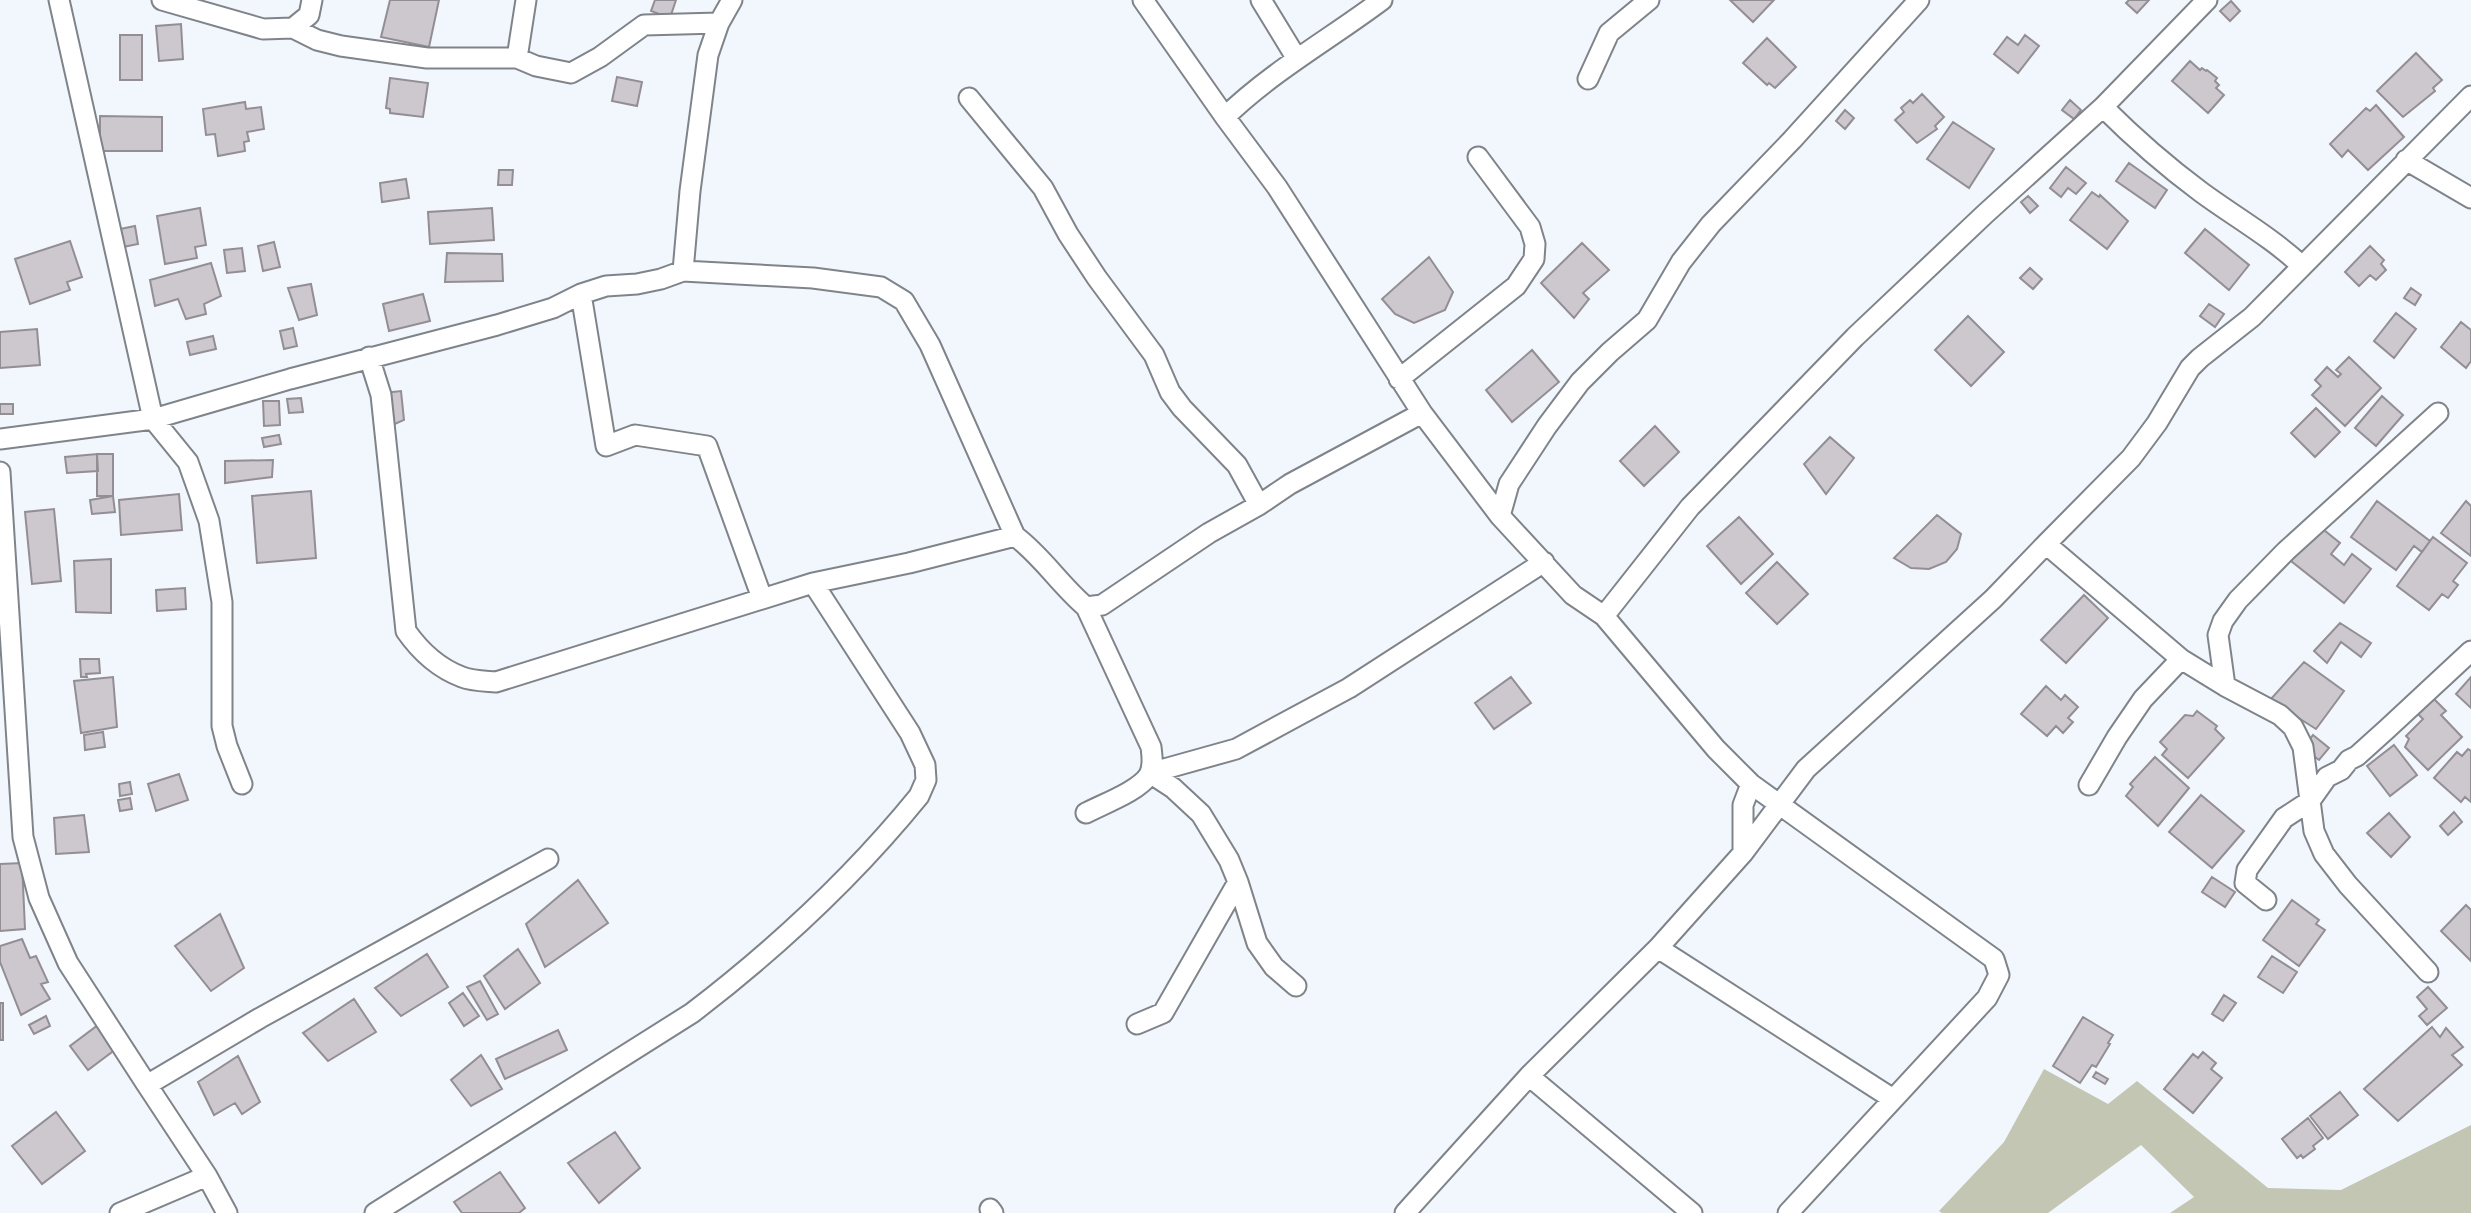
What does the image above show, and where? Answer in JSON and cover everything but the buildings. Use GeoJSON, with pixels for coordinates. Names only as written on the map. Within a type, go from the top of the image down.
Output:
{"type":"FeatureCollection","features":[{"type":"Feature","properties":{"kind":"street"},"geometry":{"type":"LineString","coordinates":[[59,0],[153,419],[188,462],[209,521],[222,602],[222,726],[242,785]]}},
{"type":"Feature","properties":{"kind":"street"},"geometry":{"type":"LineString","coordinates":[[162,0],[263,29],[293,28],[317,40],[379,52],[427,58],[517,58],[536,66],[571,73],[600,57],[644,25],[719,23]]}},
{"type":"Feature","properties":{"kind":"street"},"geometry":{"type":"LineString","coordinates":[[293,28],[309,15],[312,0]]}},
{"type":"Feature","properties":{"kind":"street"},"geometry":{"type":"LineString","coordinates":[[517,58],[526,0]]}},
{"type":"Feature","properties":{"kind":"street"},"geometry":{"type":"LineString","coordinates":[[683,271],[690,191],[708,55],[719,23],[732,0]]}},
{"type":"Feature","properties":{"kind":"street"},"geometry":{"type":"LineString","coordinates":[[1143,0],[1305,229],[1422,413],[1500,516],[1573,594],[1604,616],[1716,749],[1751,784],[1994,959],[1999,975],[1987,998],[1788,1213]]}},
{"type":"Feature","properties":{"kind":"street"},"geometry":{"type":"LineString","coordinates":[[1261,0],[1297,59]]}},
{"type":"Feature","properties":{"kind":"street"},"geometry":{"type":"LineString","coordinates":[[1225,117],[1239,103],[1297,59],[1382,0]]}},
{"type":"Feature","properties":{"kind":"street"},"geometry":{"type":"LineString","coordinates":[[1588,79],[1609,33],[1648,0]]}},
{"type":"Feature","properties":{"kind":"street"},"geometry":{"type":"LineString","coordinates":[[1500,516],[1509,484],[1534,444],[1580,382],[1647,320],[1681,262],[1711,224],[1792,140],[1919,0]]}},
{"type":"Feature","properties":{"kind":"street"},"geometry":{"type":"LineString","coordinates":[[1604,616],[1690,507],[1855,337],[2103,107],[2207,0]]}},
{"type":"Feature","properties":{"kind":"street"},"geometry":{"type":"LineString","coordinates":[[1405,1213],[1529,1076],[1658,948],[1743,853],[1806,769],[1993,599],[2131,458],[2157,423],[2190,368],[2252,317],[2471,96]]}},
{"type":"Feature","properties":{"kind":"street"},"geometry":{"type":"LineString","coordinates":[[969,98],[1043,188],[1068,234],[1097,278],[1154,355],[1170,392],[1237,465],[1259,505]]}},
{"type":"Feature","properties":{"kind":"street"},"geometry":{"type":"LineString","coordinates":[[2103,107],[2137,141],[2201,192],[2281,246],[2302,266]]}},
{"type":"Feature","properties":{"kind":"street"},"geometry":{"type":"LineString","coordinates":[[1399,379],[1516,286],[1534,259],[1535,244],[1530,228],[1478,157]]}},
{"type":"Feature","properties":{"kind":"street"},"geometry":{"type":"LineString","coordinates":[[2406,160],[2471,198]]}},
{"type":"Feature","properties":{"kind":"street"},"geometry":{"type":"LineString","coordinates":[[0,439],[153,419],[369,357],[427,345],[553,309],[581,293],[606,285],[636,284],[683,271],[813,278],[881,288],[904,301],[930,345],[1015,536],[1034,550],[1067,591],[1086,607],[1151,747],[1153,762],[1150,773],[1141,784],[1086,813]]}},
{"type":"Feature","properties":{"kind":"street"},"geometry":{"type":"LineString","coordinates":[[581,293],[606,446],[635,435],[707,446],[762,598]]}},
{"type":"Feature","properties":{"kind":"street"},"geometry":{"type":"LineString","coordinates":[[369,357],[380,395],[406,631],[419,650],[463,678],[496,682],[813,583],[909,563],[1015,536]]}},
{"type":"Feature","properties":{"kind":"street"},"geometry":{"type":"LineString","coordinates":[[1086,607],[1102,605],[1209,533],[1309,473],[1422,413]]}},
{"type":"Feature","properties":{"kind":"street"},"geometry":{"type":"LineString","coordinates":[[2225,686],[2218,635],[2223,621],[2238,600],[2286,551],[2438,413]]}},
{"type":"Feature","properties":{"kind":"street"},"geometry":{"type":"LineString","coordinates":[[0,472],[23,837],[38,898],[68,963],[207,1176],[227,1213]]}},
{"type":"Feature","properties":{"kind":"street"},"geometry":{"type":"LineString","coordinates":[[2046,544],[2181,659],[2280,715],[2293,727],[2303,747],[2314,831],[2324,854],[2348,885],[2428,972]]}},
{"type":"Feature","properties":{"kind":"street"},"geometry":{"type":"LineString","coordinates":[[1150,773],[1236,749],[1349,688],[1544,562]]}},
{"type":"Feature","properties":{"kind":"street"},"geometry":{"type":"LineString","coordinates":[[375,1213],[692,1013],[725,987],[835,887],[919,796],[926,780],[925,765],[910,733],[813,583]]}},
{"type":"Feature","properties":{"kind":"street"},"geometry":{"type":"LineString","coordinates":[[2266,900],[2245,883],[2247,870],[2284,818],[2310,801],[2327,777],[2341,770],[2471,651]]}},
{"type":"Feature","properties":{"kind":"street"},"geometry":{"type":"LineString","coordinates":[[2090,785],[2117,737],[2143,699],[2181,659]]}},
{"type":"Feature","properties":{"kind":"street"},"geometry":{"type":"LineString","coordinates":[[1150,773],[1173,788],[1201,814],[1229,860],[1257,943],[1274,967],[1296,986]]}},
{"type":"Feature","properties":{"kind":"street"},"geometry":{"type":"LineString","coordinates":[[1743,853],[1743,805],[1751,784]]}},
{"type":"Feature","properties":{"kind":"street"},"geometry":{"type":"LineString","coordinates":[[147,1085],[260,1018],[548,859]]}},
{"type":"Feature","properties":{"kind":"street"},"geometry":{"type":"LineString","coordinates":[[1137,1024],[1163,1013],[1238,882]]}},
{"type":"Feature","properties":{"kind":"street"},"geometry":{"type":"LineString","coordinates":[[1658,948],[1894,1099]]}},
{"type":"Feature","properties":{"kind":"street"},"geometry":{"type":"LineString","coordinates":[[1529,1076],[1692,1213]]}},
{"type":"Feature","properties":{"kind":"street"},"geometry":{"type":"LineString","coordinates":[[120,1213],[207,1176]]}},
{"type":"Feature","properties":{"kind":"green space"},"geometry":{"type":"Polygon","coordinates":[[[2044,1069],[2108,1104],[2137,1081],[2268,1188],[2341,1190],[2471,1125],[2471,1213],[2170,1213],[2194,1197],[2141,1145],[2048,1213],[1939,1211],[2004,1142],[2044,1069]]]}}]}
